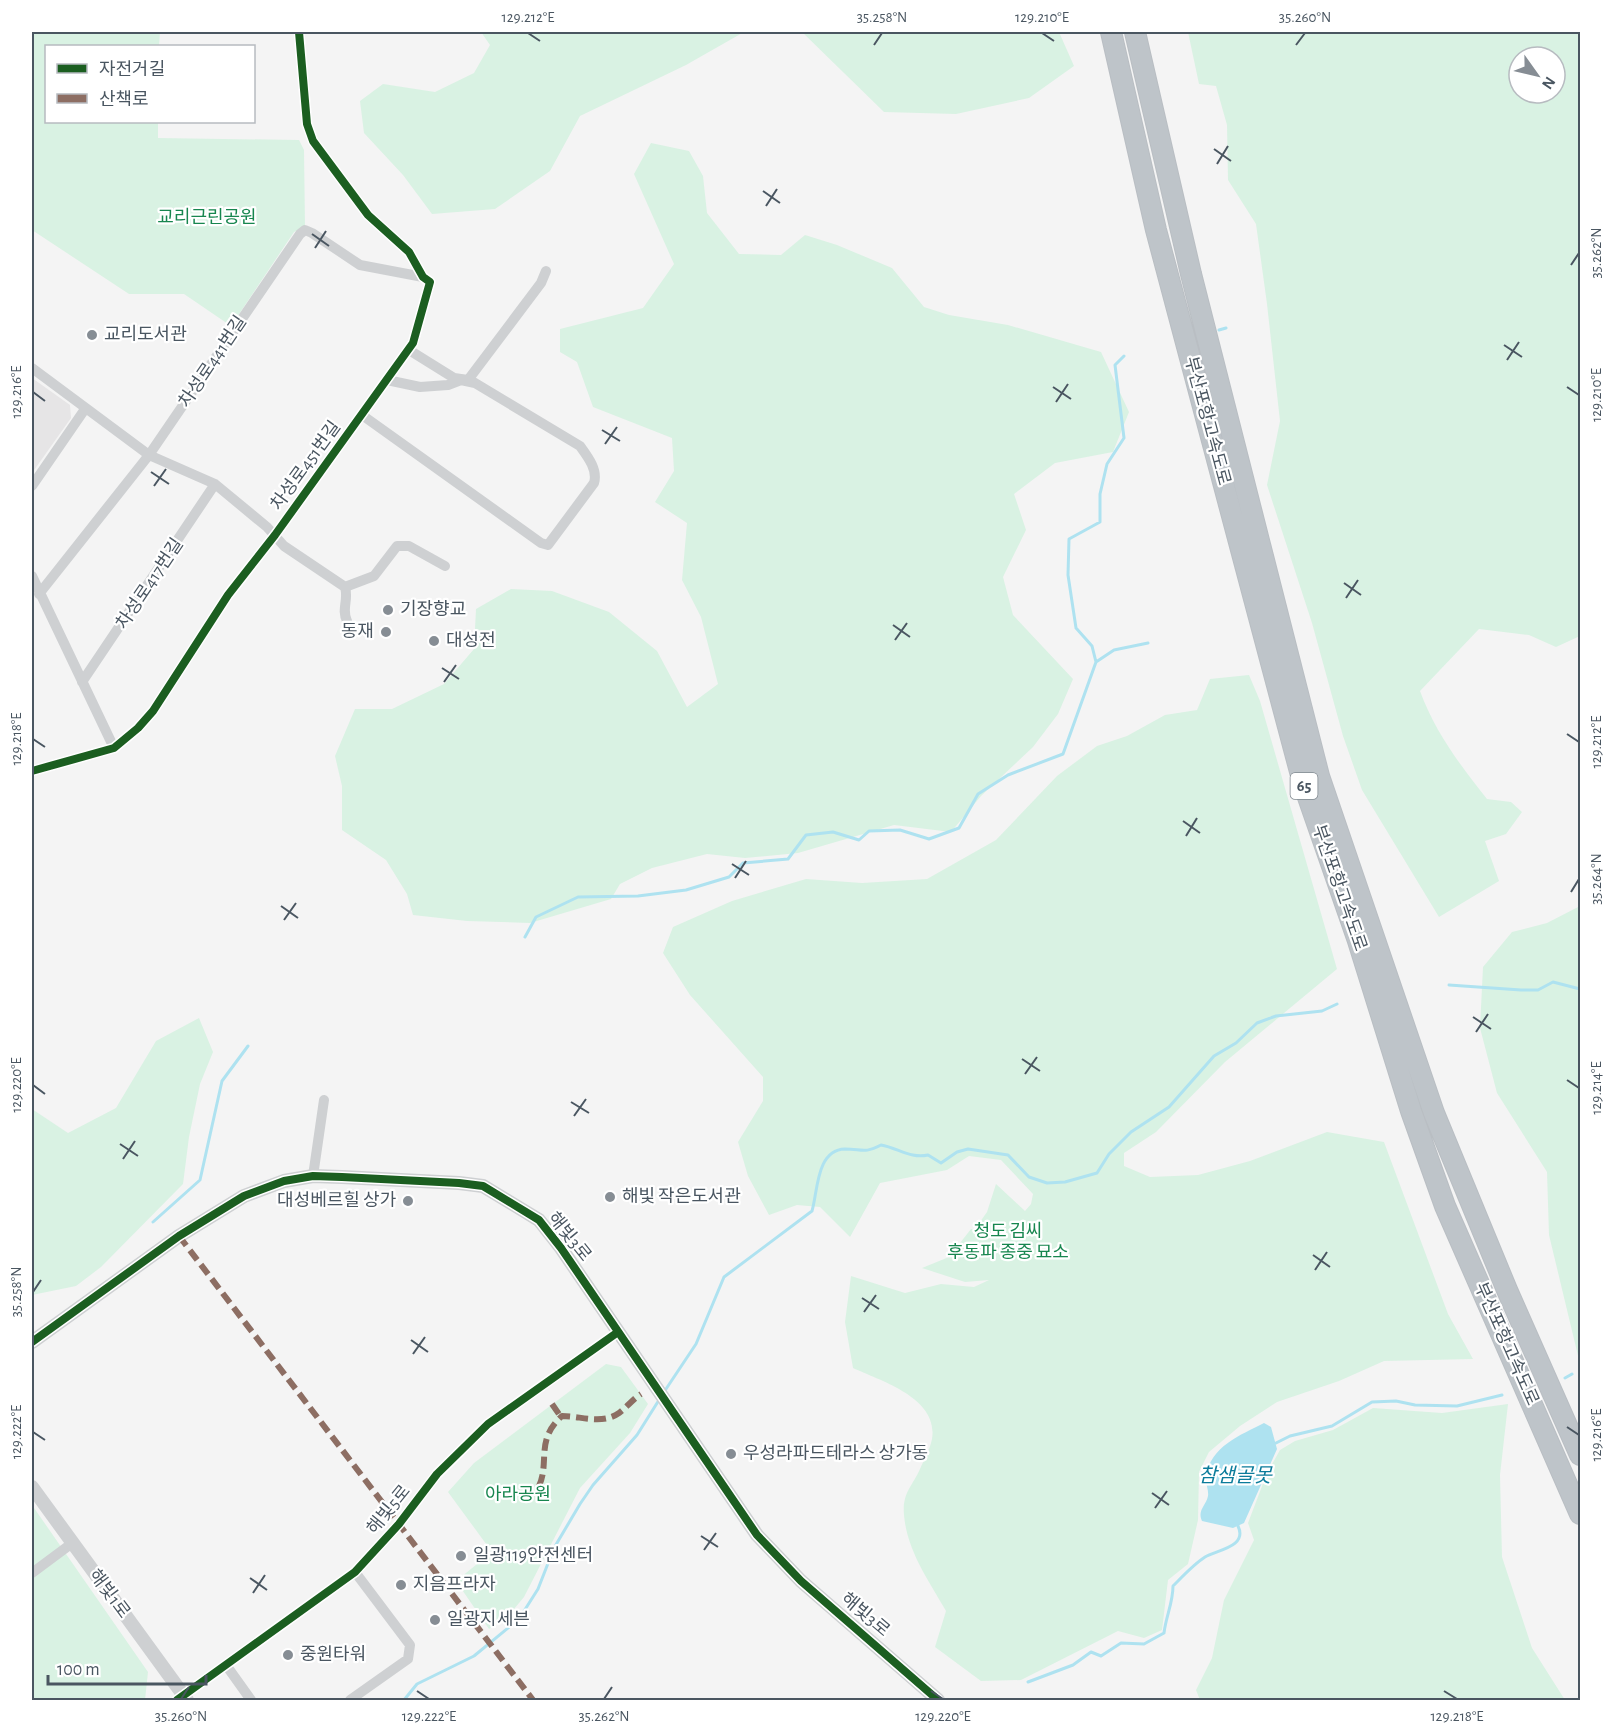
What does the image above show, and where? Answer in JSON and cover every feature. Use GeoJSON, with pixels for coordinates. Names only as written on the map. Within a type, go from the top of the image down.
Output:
{"type":"FeatureCollection","features":[{"type":"Feature","properties":{"kind":"highway","name":"부산포항고속도로"},"geometry":{"type":"LineString","coordinates":[[1111,32],[1156,230],[1303,783],[1358,941],[1411,1111],[1445,1206],[1581,1514]]}},
{"type":"Feature","properties":{"kind":"highway","name":"부산포항고속도로"},"geometry":{"type":"LineString","coordinates":[[1135,32],[1191,274],[1319,776],[1434,1113],[1507,1290],[1581,1455]]}},
{"type":"Feature","properties":{"kind":"street","name":"차성로451번길"},"geometry":{"type":"LineString","coordinates":[[32,771],[114,748],[138,728],[153,711],[228,595],[275,535],[417,335],[430,282],[423,277],[409,252],[368,215],[313,141],[307,124],[299,32]]}},
{"type":"Feature","properties":{"kind":"street","name":"차성로441번길"},"geometry":{"type":"LineString","coordinates":[[39,594],[149,454],[300,234],[305,230],[360,266],[423,277]]}},
{"type":"Feature","properties":{"kind":"street"},"geometry":{"type":"LineString","coordinates":[[387,380],[420,387],[448,385],[468,380],[542,283],[546,271]]}},
{"type":"Feature","properties":{"kind":"street","name":"차성로451번길"},"geometry":{"type":"LineString","coordinates":[[362,415],[541,543],[548,545],[594,483],[596,477],[589,459],[580,446],[486,388],[461,380],[408,350]]}},
{"type":"Feature","properties":{"kind":"street"},"geometry":{"type":"LineString","coordinates":[[32,368],[149,454],[215,484],[275,535],[284,546],[345,587],[348,596],[343,608],[347,621]]}},
{"type":"Feature","properties":{"kind":"street"},"geometry":{"type":"LineString","coordinates":[[32,486],[85,409]]}},
{"type":"Feature","properties":{"kind":"street","name":"차성로417번길"},"geometry":{"type":"LineString","coordinates":[[82,682],[215,484]]}},
{"type":"Feature","properties":{"kind":"street"},"geometry":{"type":"LineString","coordinates":[[345,587],[374,576],[397,546],[409,546],[445,566]]}},
{"type":"Feature","properties":{"kind":"street"},"geometry":{"type":"LineString","coordinates":[[32,576],[114,748]]}},
{"type":"Feature","properties":{"kind":"street"},"geometry":{"type":"LineString","coordinates":[[313,1176],[324,1100]]}},
{"type":"Feature","properties":{"kind":"street","name":"해빛3로"},"geometry":{"type":"LineString","coordinates":[[32,1342],[142,1262],[244,1196],[284,1181],[313,1176],[483,1186],[539,1220],[561,1248],[672,1407],[757,1535],[801,1581],[938,1701]]}},
{"type":"Feature","properties":{"kind":"street","name":"해빛5로"},"geometry":{"type":"LineString","coordinates":[[183,1699],[226,1665],[356,1572],[399,1524],[437,1474],[488,1424],[618,1332]]}},
{"type":"Feature","properties":{"kind":"street","name":"해빛1로"},"geometry":{"type":"LineString","coordinates":[[32,1487],[183,1699]]}},
{"type":"Feature","properties":{"kind":"street"},"geometry":{"type":"LineString","coordinates":[[32,1573],[71,1544]]}},
{"type":"Feature","properties":{"kind":"street"},"geometry":{"type":"LineString","coordinates":[[350,1701],[408,1659],[411,1652],[410,1645],[356,1572]]}},
{"type":"Feature","properties":{"kind":"street"},"geometry":{"type":"LineString","coordinates":[[226,1665],[251,1701]]}},
{"type":"Feature","properties":{"kind":"shaded area"},"geometry":{"type":"Polygon","coordinates":[[[32,378],[70,405],[71,418],[32,473],[32,378]]]}},
{"type":"Feature","properties":{"kind":"green space","name":"교리근린공원"},"geometry":{"type":"Polygon","coordinates":[[[32,32],[160,32],[159,45],[45,45],[45,123],[158,123],[158,138],[299,140],[304,150],[305,227],[294,232],[231,326],[184,294],[129,294],[32,230],[32,32]]]}},
{"type":"Feature","properties":{"kind":"green space"},"geometry":{"type":"Polygon","coordinates":[[[481,32],[744,32],[686,65],[580,116],[550,171],[495,209],[432,214],[403,175],[364,133],[360,101],[383,84],[435,92],[474,73],[490,45],[481,32]]]}},
{"type":"Feature","properties":{"kind":"green space"},"geometry":{"type":"Polygon","coordinates":[[[802,32],[1059,32],[1074,66],[1029,98],[956,114],[884,112],[802,32]]]}},
{"type":"Feature","properties":{"kind":"green space"},"geometry":{"type":"Polygon","coordinates":[[[1188,32],[1580,32],[1580,636],[1556,647],[1529,635],[1479,629],[1420,691],[1441,734],[1487,799],[1511,802],[1522,812],[1506,834],[1485,841],[1499,881],[1439,917],[1362,790],[1343,736],[1312,623],[1267,485],[1280,421],[1267,304],[1256,224],[1228,180],[1227,125],[1216,86],[1199,84],[1188,32]]]}},
{"type":"Feature","properties":{"kind":"green space"},"geometry":{"type":"Polygon","coordinates":[[[651,143],[689,151],[703,176],[707,213],[739,254],[781,255],[805,235],[837,245],[892,268],[924,307],[949,315],[1008,325],[1101,352],[1129,412],[1113,452],[1055,463],[1014,494],[1026,530],[1003,577],[1013,615],[1073,679],[1058,714],[1033,747],[981,796],[951,832],[894,825],[798,853],[745,858],[707,854],[652,868],[620,884],[611,899],[530,923],[467,921],[413,915],[407,894],[386,860],[342,830],[342,786],[335,756],[355,709],[392,709],[444,684],[474,649],[476,609],[511,589],[552,591],[609,612],[657,651],[687,707],[718,684],[701,617],[682,580],[687,523],[655,502],[674,471],[672,438],[593,407],[577,362],[560,352],[560,329],[643,308],[674,264],[634,174],[651,143]]]}},
{"type":"Feature","properties":{"kind":"green space","name":"청도 김씨 후동파 종중 묘소"},"geometry":{"type":"Polygon","coordinates":[[[1249,675],[1260,701],[1337,969],[1225,1062],[1156,1132],[1124,1153],[1124,1166],[1150,1177],[1198,1175],[1250,1161],[1327,1132],[1384,1142],[1448,1314],[1473,1359],[1384,1361],[1339,1381],[1277,1402],[1240,1426],[1209,1452],[1199,1472],[1198,1520],[1188,1564],[1168,1580],[1162,1630],[1144,1638],[1118,1631],[1021,1680],[981,1681],[935,1647],[946,1611],[914,1553],[906,1528],[905,1501],[908,1490],[930,1447],[932,1425],[927,1412],[906,1393],[853,1368],[845,1322],[851,1276],[905,1293],[941,1284],[974,1287],[989,1280],[965,1282],[922,1268],[949,1257],[971,1229],[975,1229],[987,1212],[996,1184],[1025,1211],[1031,1204],[1033,1194],[1001,1160],[969,1156],[947,1170],[880,1183],[850,1237],[820,1207],[797,1205],[769,1215],[748,1176],[738,1142],[763,1101],[763,1077],[690,995],[663,953],[673,927],[732,901],[806,879],[862,883],[927,879],[996,840],[1057,776],[1097,746],[1127,736],[1165,715],[1197,710],[1210,679],[1249,675]]]}},
{"type":"Feature","properties":{"kind":"green space"},"geometry":{"type":"Polygon","coordinates":[[[1580,906],[1580,1364],[1549,1235],[1547,1172],[1497,1093],[1480,1028],[1483,967],[1512,932],[1547,923],[1580,906]]]}},
{"type":"Feature","properties":{"kind":"green space"},"geometry":{"type":"Polygon","coordinates":[[[199,1018],[213,1052],[200,1084],[189,1137],[183,1184],[101,1267],[76,1286],[32,1295],[32,1109],[68,1133],[116,1108],[156,1041],[199,1018]]]}},
{"type":"Feature","properties":{"kind":"green space","name":"아라공원"},"geometry":{"type":"Polygon","coordinates":[[[606,1364],[621,1367],[648,1404],[630,1433],[580,1488],[524,1597],[509,1615],[489,1629],[456,1581],[492,1552],[448,1492],[474,1463],[606,1364]]]}},
{"type":"Feature","properties":{"kind":"green space"},"geometry":{"type":"Polygon","coordinates":[[[1508,1404],[1500,1475],[1502,1557],[1532,1648],[1565,1700],[1200,1700],[1196,1690],[1212,1658],[1224,1600],[1254,1540],[1248,1523],[1267,1473],[1280,1450],[1295,1441],[1333,1430],[1373,1408],[1442,1413],[1508,1404]]]}},
{"type":"Feature","properties":{"kind":"green space"},"geometry":{"type":"Polygon","coordinates":[[[32,1505],[148,1672],[145,1700],[32,1700],[32,1505]]]}},
{"type":"Feature","properties":{"kind":"water","name":"참샘골못"},"geometry":{"type":"Polygon","coordinates":[[[1264,1423],[1271,1427],[1277,1449],[1244,1523],[1233,1528],[1202,1521],[1201,1511],[1208,1496],[1206,1477],[1214,1457],[1228,1443],[1264,1423]]]}},
{"type":"Feature","properties":{"kind":"waterway"},"geometry":{"type":"LineString","coordinates":[[1219,330],[1226,328]]}},
{"type":"Feature","properties":{"kind":"waterway"},"geometry":{"type":"LineString","coordinates":[[1096,662],[1092,646],[1076,628],[1068,575],[1069,539],[1100,522],[1100,494],[1107,464],[1124,438],[1115,365],[1124,356]]}},
{"type":"Feature","properties":{"kind":"waterway"},"geometry":{"type":"LineString","coordinates":[[525,937],[536,917],[578,897],[638,896],[686,890],[729,877],[743,863],[788,859],[806,835],[833,832],[859,840],[869,831],[900,830],[929,839],[959,828],[978,794],[1008,775],[1063,754],[1096,662],[1114,650],[1148,643]]}},
{"type":"Feature","properties":{"kind":"waterway"},"geometry":{"type":"LineString","coordinates":[[1449,985],[1538,990],[1553,982],[1580,989]]}},
{"type":"Feature","properties":{"kind":"waterway"},"geometry":{"type":"LineString","coordinates":[[664,1392],[696,1344],[724,1277],[812,1211],[823,1164],[828,1156],[836,1151],[867,1150],[881,1145],[910,1154],[928,1155],[941,1163],[957,1152],[968,1149],[1008,1155],[1029,1177],[1047,1183],[1065,1182],[1097,1173],[1109,1154],[1131,1132],[1169,1107],[1214,1056],[1236,1043],[1257,1023],[1276,1016],[1322,1011],[1337,1004]]}},
{"type":"Feature","properties":{"kind":"waterway"},"geometry":{"type":"LineString","coordinates":[[153,1222],[200,1180],[222,1081],[248,1046]]}},
{"type":"Feature","properties":{"kind":"waterway"},"geometry":{"type":"LineString","coordinates":[[1565,1378],[1572,1374]]}},
{"type":"Feature","properties":{"kind":"waterway"},"geometry":{"type":"LineString","coordinates":[[1276,1443],[1290,1436],[1332,1426],[1372,1402],[1396,1401],[1415,1405],[1457,1406],[1502,1395]]}},
{"type":"Feature","properties":{"kind":"waterway"},"geometry":{"type":"LineString","coordinates":[[404,1700],[417,1684],[474,1656],[519,1619],[538,1589],[554,1548],[580,1504],[593,1485],[637,1435],[659,1400]]}},
{"type":"Feature","properties":{"kind":"waterway"},"geometry":{"type":"LineString","coordinates":[[1028,1682],[1073,1665],[1091,1652],[1101,1656],[1121,1643],[1144,1644],[1164,1633],[1173,1586],[1205,1557],[1235,1543],[1239,1539],[1238,1526]]}},
{"type":"Feature","properties":{"kind":"marked path"},"geometry":{"type":"LineString","coordinates":[[179,1236],[533,1700]]}},
{"type":"Feature","properties":{"kind":"marked path"},"geometry":{"type":"LineString","coordinates":[[539,1486],[546,1442],[554,1425],[562,1416],[606,1419],[619,1413],[641,1394]]}},
{"type":"Feature","properties":{"kind":"marked path"},"geometry":{"type":"LineString","coordinates":[[552,1404],[561,1417]]}},
{"type":"Feature","properties":{"kind":"cycle path"},"geometry":{"type":"LineString","coordinates":[[32,771],[114,748],[138,728],[153,711],[228,595],[275,535],[413,343],[430,282],[423,277],[409,252],[368,215],[313,141],[307,124],[299,32]]}},
{"type":"Feature","properties":{"kind":"cycle path"},"geometry":{"type":"LineString","coordinates":[[32,1342],[179,1236],[244,1196],[284,1181],[313,1176],[483,1186],[539,1220],[561,1248],[757,1535],[801,1581],[938,1700]]}},
{"type":"Feature","properties":{"kind":"cycle path"},"geometry":{"type":"LineString","coordinates":[[177,1700],[355,1572],[399,1524],[437,1474],[488,1424],[618,1332]]}},
{"type":"Feature","properties":{"kind":"place","name":"교리도서관"},"geometry":{"type":"Point","coordinates":[92,335]}},
{"type":"Feature","properties":{"kind":"place","name":"기장향교"},"geometry":{"type":"Point","coordinates":[388,610]}},
{"type":"Feature","properties":{"kind":"place","name":"동재"},"geometry":{"type":"Point","coordinates":[386,632]}},
{"type":"Feature","properties":{"kind":"place","name":"대성전"},"geometry":{"type":"Point","coordinates":[434,641]}},
{"type":"Feature","properties":{"kind":"place","name":"해빛 작은도서관"},"geometry":{"type":"Point","coordinates":[610,1197]}},
{"type":"Feature","properties":{"kind":"place","name":"대성베르힐 상가"},"geometry":{"type":"Point","coordinates":[408,1201]}},
{"type":"Feature","properties":{"kind":"place","name":"우성라파드테라스 상가동"},"geometry":{"type":"Point","coordinates":[731,1454]}},
{"type":"Feature","properties":{"kind":"place","name":"일광119안전센터"},"geometry":{"type":"Point","coordinates":[461,1556]}},
{"type":"Feature","properties":{"kind":"place","name":"지음프라자"},"geometry":{"type":"Point","coordinates":[401,1585]}},
{"type":"Feature","properties":{"kind":"place","name":"일광지세븐"},"geometry":{"type":"Point","coordinates":[435,1620]}},
{"type":"Feature","properties":{"kind":"place","name":"중원타워"},"geometry":{"type":"Point","coordinates":[288,1655]}}]}
